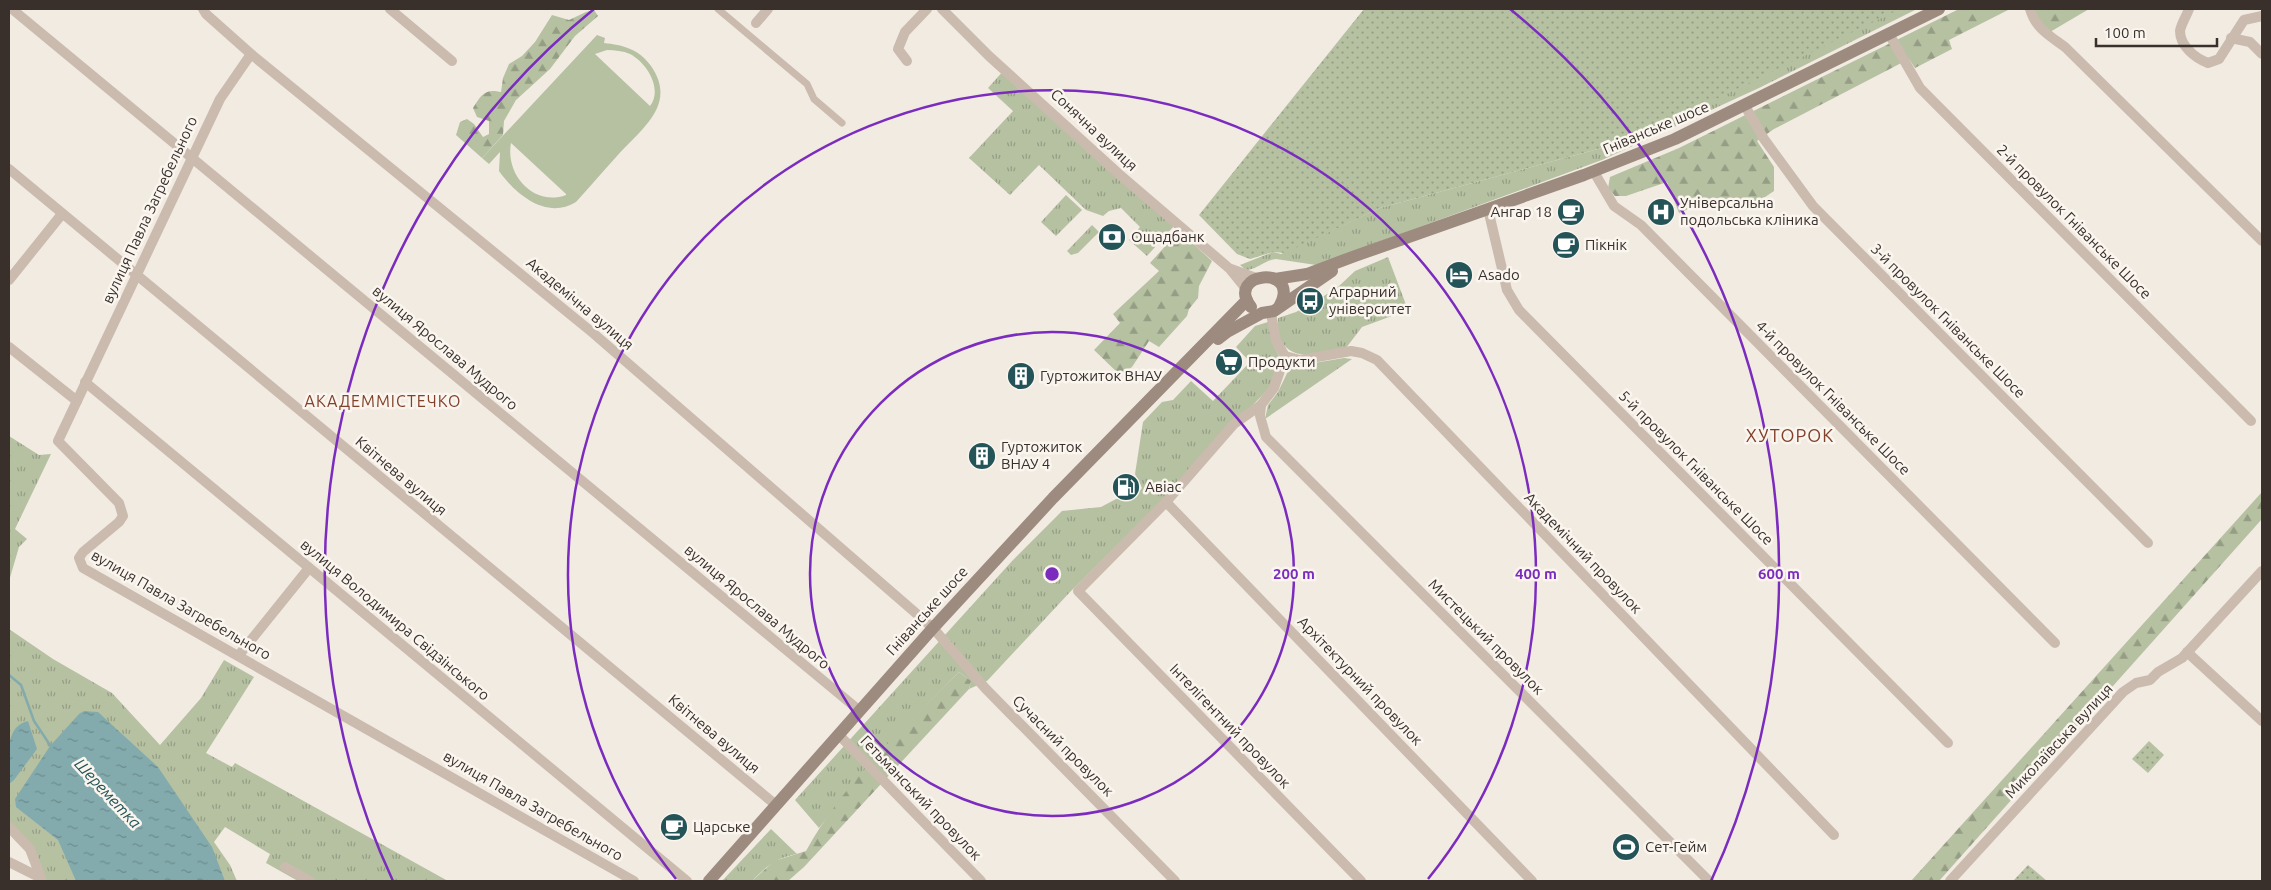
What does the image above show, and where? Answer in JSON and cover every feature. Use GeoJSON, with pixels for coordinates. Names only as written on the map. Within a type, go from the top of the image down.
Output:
{"type":"FeatureCollection","features":[{"type":"Feature","properties":{"kind":"main road","name":"Гніванське шосе"},"geometry":{"type":"LineString","coordinates":[[709,881],[933,628],[1053,498],[1178,371],[1247,295],[1248,285],[1256,278],[1266,276],[1275,279],[1328,268],[1375,249],[1594,172],[1674,140],[1939,9]]}},
{"type":"Feature","properties":{"kind":"main road","name":"Гніванське шосе"},"geometry":{"type":"LineString","coordinates":[[1178,371],[1227,332],[1271,310],[1329,272],[1375,249]]}},
{"type":"Feature","properties":{"kind":"main road"},"geometry":{"type":"LineString","coordinates":[[1247,295],[1253,309],[1271,310],[1283,291],[1275,279]]}},
{"type":"Feature","properties":{"kind":"street","name":"вулиця Ярослава Мудрого"},"geometry":{"type":"LineString","coordinates":[[12,9],[860,711]]}},
{"type":"Feature","properties":{"kind":"street","name":"Академічна вулиця"},"geometry":{"type":"LineString","coordinates":[[203,9],[206,14],[251,54],[593,334],[933,628]]}},
{"type":"Feature","properties":{"kind":"street"},"geometry":{"type":"LineString","coordinates":[[390,9],[452,60]]}},
{"type":"Feature","properties":{"kind":"street"},"geometry":{"type":"LineString","coordinates":[[718,9],[807,84],[814,99],[842,123]]}},
{"type":"Feature","properties":{"kind":"street"},"geometry":{"type":"LineString","coordinates":[[756,23],[768,9]]}},
{"type":"Feature","properties":{"kind":"street"},"geometry":{"type":"LineString","coordinates":[[906,61],[898,50],[904,32],[926,9]]}},
{"type":"Feature","properties":{"kind":"street","name":"Сонячна вулиця"},"geometry":{"type":"LineString","coordinates":[[942,9],[989,56],[1119,174],[1230,269]]}},
{"type":"Feature","properties":{"kind":"street"},"geometry":{"type":"LineString","coordinates":[[2030,9],[2034,21],[2043,32],[2065,47],[2262,241]]}},
{"type":"Feature","properties":{"kind":"street"},"geometry":{"type":"LineString","coordinates":[[2190,9],[2180,30],[2183,44],[2200,60],[2208,63],[2218,58],[2244,20],[2262,16]]}},
{"type":"Feature","properties":{"kind":"street","name":"2-й провулок Гніванське Шосе"},"geometry":{"type":"LineString","coordinates":[[1889,34],[1920,88],[2251,421]]}},
{"type":"Feature","properties":{"kind":"street"},"geometry":{"type":"LineString","coordinates":[[2231,38],[2250,42],[2262,54]]}},
{"type":"Feature","properties":{"kind":"street","name":"вулиця Павла Загребельного"},"geometry":{"type":"LineString","coordinates":[[251,54],[223,94],[191,157],[58,441],[119,503],[123,516],[119,522],[84,552],[79,558],[79,563],[83,568],[634,881]]}},
{"type":"Feature","properties":{"kind":"street","name":"3-й провулок Гніванське Шосе"},"geometry":{"type":"LineString","coordinates":[[1745,106],[1764,140],[1813,206],[2148,543]]}},
{"type":"Feature","properties":{"kind":"street","name":"Квітнева вулиця"},"geometry":{"type":"LineString","coordinates":[[9,169],[135,276],[776,805]]}},
{"type":"Feature","properties":{"kind":"street","name":"4-й провулок Гніванське Шосе"},"geometry":{"type":"LineString","coordinates":[[1594,172],[1614,206],[1641,225],[2055,643]]}},
{"type":"Feature","properties":{"kind":"street","name":"5-й провулок Гніванське Шосе"},"geometry":{"type":"LineString","coordinates":[[1488,209],[1508,290],[1518,310],[1948,743]]}},
{"type":"Feature","properties":{"kind":"street"},"geometry":{"type":"LineString","coordinates":[[9,280],[62,214]]}},
{"type":"Feature","properties":{"kind":"street"},"geometry":{"type":"LineString","coordinates":[[1230,269],[1256,278]]}},
{"type":"Feature","properties":{"kind":"street"},"geometry":{"type":"LineString","coordinates":[[1230,269],[1247,295]]}},
{"type":"Feature","properties":{"kind":"street"},"geometry":{"type":"LineString","coordinates":[[1166,502],[1234,424],[1261,405],[1274,388],[1285,356],[1276,341],[1271,310]]}},
{"type":"Feature","properties":{"kind":"street"},"geometry":{"type":"LineString","coordinates":[[9,347],[77,401]]}},
{"type":"Feature","properties":{"kind":"street","name":"Академічний провулок"},"geometry":{"type":"LineString","coordinates":[[1285,356],[1300,360],[1351,352],[1362,353],[1377,360],[1834,834]]}},
{"type":"Feature","properties":{"kind":"street","name":"вулиця Володимира Свідзінського"},"geometry":{"type":"LineString","coordinates":[[85,382],[687,881]]}},
{"type":"Feature","properties":{"kind":"street","name":"Мистецький провулок"},"geometry":{"type":"LineString","coordinates":[[1261,405],[1260,416],[1266,437],[1709,881]]}},
{"type":"Feature","properties":{"kind":"street","name":"Інтелігентний провулок"},"geometry":{"type":"LineString","coordinates":[[1166,502],[1078,591],[1361,881]]}},
{"type":"Feature","properties":{"kind":"street","name":"Архітектурний провулок"},"geometry":{"type":"LineString","coordinates":[[1166,502],[1532,881]]}},
{"type":"Feature","properties":{"kind":"street"},"geometry":{"type":"LineString","coordinates":[[238,655],[309,568]]}},
{"type":"Feature","properties":{"kind":"street","name":"Миколаївська вулиця"},"geometry":{"type":"LineString","coordinates":[[1950,881],[2123,692],[2136,683],[2150,680],[2158,672],[2182,658],[2262,571]]}},
{"type":"Feature","properties":{"kind":"street","name":"Сучасний провулок"},"geometry":{"type":"LineString","coordinates":[[933,628],[985,688],[1175,881]]}},
{"type":"Feature","properties":{"kind":"street"},"geometry":{"type":"LineString","coordinates":[[2187,652],[2262,721]]}},
{"type":"Feature","properties":{"kind":"street","name":"Гетьманський провулок"},"geometry":{"type":"LineString","coordinates":[[840,735],[981,881]]}},
{"type":"Feature","properties":{"kind":"street"},"geometry":{"type":"LineString","coordinates":[[9,828],[30,849],[41,880]]}},
{"type":"Feature","properties":{"kind":"street"},"geometry":{"type":"LineString","coordinates":[[9,862],[41,880]]}},
{"type":"Feature","properties":{"kind":"street"},"geometry":{"type":"LineString","coordinates":[[285,867],[310,881]]}},
{"type":"Feature","properties":{"kind":"green space"},"geometry":{"type":"Polygon","coordinates":[[[1364,9],[1900,9],[1635,139],[1380,208],[1285,253],[1273,252],[1250,259],[1237,254],[1199,215],[1364,9]]]}},
{"type":"Feature","properties":{"kind":"green space"},"geometry":{"type":"Polygon","coordinates":[[[1897,9],[1917,9],[1759,88],[1602,160],[1316,265],[1276,259],[1246,270],[1240,265],[1273,252],[1281,254],[1380,208],[1635,139],[1897,9]]]}},
{"type":"Feature","properties":{"kind":"green space"},"geometry":{"type":"Polygon","coordinates":[[[1959,9],[2010,9],[1949,40],[1952,49],[1915,68],[1909,59],[1774,129],[1757,141],[1774,167],[1774,191],[1753,205],[1715,198],[1679,213],[1667,182],[1626,196],[1615,196],[1608,188],[1610,177],[1679,148],[1959,9]]]}},
{"type":"Feature","properties":{"kind":"green space"},"geometry":{"type":"Polygon","coordinates":[[[2034,9],[2089,9],[2050,32],[2037,19],[2034,9]]]}},
{"type":"Feature","properties":{"kind":"green space"},"geometry":{"type":"Polygon","coordinates":[[[594,10],[598,16],[575,36],[550,69],[516,100],[504,121],[503,135],[482,158],[456,135],[460,122],[467,119],[474,124],[483,137],[489,134],[489,121],[477,117],[473,108],[478,99],[487,92],[501,92],[503,78],[509,64],[522,56],[535,42],[552,15],[569,20],[594,10]]]}},
{"type":"Feature","properties":{"kind":"green space"},"geometry":{"type":"Polygon","coordinates":[[[597,35],[605,38],[604,43],[618,45],[636,52],[651,66],[658,80],[660,93],[653,116],[576,202],[565,207],[543,206],[523,196],[499,171],[500,152],[489,164],[482,158],[597,35]],[[607,50],[595,54],[650,106],[655,92],[654,84],[647,70],[630,54],[607,50]],[[511,143],[510,155],[513,166],[517,177],[524,186],[543,196],[554,198],[566,195],[566,194],[511,143]]]}},
{"type":"Feature","properties":{"kind":"green space"},"geometry":{"type":"Polygon","coordinates":[[[1005,69],[1174,226],[1147,256],[1129,240],[1140,227],[1121,208],[1109,211],[1103,216],[1086,210],[1039,165],[1010,195],[969,158],[1013,111],[988,88],[1005,69]]]}},
{"type":"Feature","properties":{"kind":"green space"},"geometry":{"type":"Polygon","coordinates":[[[1066,195],[1082,210],[1056,236],[1041,222],[1066,195]]]}},
{"type":"Feature","properties":{"kind":"green space"},"geometry":{"type":"Polygon","coordinates":[[[1092,225],[1099,232],[1078,253],[1071,255],[1067,251],[1092,225]]]}},
{"type":"Feature","properties":{"kind":"green space"},"geometry":{"type":"Polygon","coordinates":[[[1179,231],[1212,261],[1199,286],[1198,298],[1189,309],[1187,316],[1159,347],[1149,341],[1132,367],[1120,375],[1094,350],[1120,323],[1113,314],[1159,271],[1150,263],[1179,231]]]}},
{"type":"Feature","properties":{"kind":"green space"},"geometry":{"type":"Polygon","coordinates":[[[1388,257],[1408,310],[1362,327],[1346,348],[1311,355],[1294,352],[1281,341],[1278,333],[1278,318],[1296,312],[1321,298],[1339,286],[1355,271],[1388,257]]]}},
{"type":"Feature","properties":{"kind":"green space"},"geometry":{"type":"Polygon","coordinates":[[[1268,322],[1272,342],[1280,358],[1273,384],[1164,499],[1070,592],[987,681],[969,689],[971,681],[959,672],[878,754],[819,828],[795,800],[1013,560],[1062,511],[1101,507],[1116,499],[1134,498],[1142,488],[1135,474],[1143,422],[1162,402],[1173,400],[1191,381],[1213,401],[1250,362],[1236,347],[1255,326],[1268,322]]]}},
{"type":"Feature","properties":{"kind":"green space"},"geometry":{"type":"Polygon","coordinates":[[[1344,358],[1352,359],[1265,419],[1268,405],[1278,392],[1290,367],[1344,358]]]}},
{"type":"Feature","properties":{"kind":"green space"},"geometry":{"type":"Polygon","coordinates":[[[9,436],[39,455],[51,454],[15,529],[27,539],[19,547],[9,581],[9,436]]]}},
{"type":"Feature","properties":{"kind":"green space"},"geometry":{"type":"Polygon","coordinates":[[[2262,492],[2262,519],[1939,881],[1911,881],[2262,492]]]}},
{"type":"Feature","properties":{"kind":"green space"},"geometry":{"type":"Polygon","coordinates":[[[9,629],[53,659],[112,693],[160,745],[201,698],[224,660],[254,677],[206,753],[232,767],[235,763],[448,881],[298,881],[266,863],[270,854],[225,827],[214,842],[230,865],[237,881],[42,881],[34,858],[9,827],[9,629]]]}},
{"type":"Feature","properties":{"kind":"green space"},"geometry":{"type":"Polygon","coordinates":[[[959,672],[971,681],[969,689],[804,867],[788,881],[752,881],[774,861],[806,851],[838,802],[876,756],[959,672]]]}},
{"type":"Feature","properties":{"kind":"green space"},"geometry":{"type":"Polygon","coordinates":[[[2149,741],[2164,755],[2148,773],[2132,759],[2149,741]]]}},
{"type":"Feature","properties":{"kind":"green space"},"geometry":{"type":"Polygon","coordinates":[[[771,829],[797,854],[772,863],[752,881],[722,881],[771,829]]]}},
{"type":"Feature","properties":{"kind":"green space"},"geometry":{"type":"Polygon","coordinates":[[[2028,865],[2047,881],[2013,881],[2028,865]]]}},
{"type":"Feature","properties":{"kind":"water"},"geometry":{"type":"Polygon","coordinates":[[[84,711],[98,712],[158,767],[212,847],[225,881],[76,881],[58,840],[16,807],[15,799],[50,746],[84,711]]]}},
{"type":"Feature","properties":{"kind":"water"},"geometry":{"type":"Polygon","coordinates":[[[28,721],[37,749],[9,784],[8,757],[11,738],[14,731],[20,725],[28,721]]]}},
{"type":"Feature","properties":{"kind":"waterway","name":"Шереметка"},"geometry":{"type":"LineString","coordinates":[[9,675],[21,685],[34,721],[52,748]]}},
{"type":"Feature","properties":{"kind":"place","name":"Ангар 18"},"geometry":{"type":"Point","coordinates":[1571,212]}},
{"type":"Feature","properties":{"kind":"place","name":"Універсальна подольська кліника"},"geometry":{"type":"Point","coordinates":[1661,212]}},
{"type":"Feature","properties":{"kind":"place","name":"Ощадбанк"},"geometry":{"type":"Point","coordinates":[1112,237]}},
{"type":"Feature","properties":{"kind":"place","name":"Пікнік"},"geometry":{"type":"Point","coordinates":[1566,245]}},
{"type":"Feature","properties":{"kind":"place","name":"Asado"},"geometry":{"type":"Point","coordinates":[1459,275]}},
{"type":"Feature","properties":{"kind":"place","name":"Аграрний університет"},"geometry":{"type":"Point","coordinates":[1310,301]}},
{"type":"Feature","properties":{"kind":"place","name":"Продукти"},"geometry":{"type":"Point","coordinates":[1229,362]}},
{"type":"Feature","properties":{"kind":"place","name":"Гуртожиток ВНАУ"},"geometry":{"type":"Point","coordinates":[1021,376]}},
{"type":"Feature","properties":{"kind":"place","name":"Гуртожиток ВНАУ 4"},"geometry":{"type":"Point","coordinates":[982,456]}},
{"type":"Feature","properties":{"kind":"place","name":"Авіас"},"geometry":{"type":"Point","coordinates":[1126,487]}},
{"type":"Feature","properties":{"kind":"place","name":"Царське"},"geometry":{"type":"Point","coordinates":[674,827]}},
{"type":"Feature","properties":{"kind":"place","name":"Сет-Гейм"},"geometry":{"type":"Point","coordinates":[1626,847]}},
{"type":"Feature","properties":{"kind":"district","name":"АКАДЕММІСТЕЧКО"},"geometry":{"type":"Point","coordinates":[383,401]}},
{"type":"Feature","properties":{"kind":"district","name":"ХУТОРОК"},"geometry":{"type":"Point","coordinates":[1790,436]}}]}
